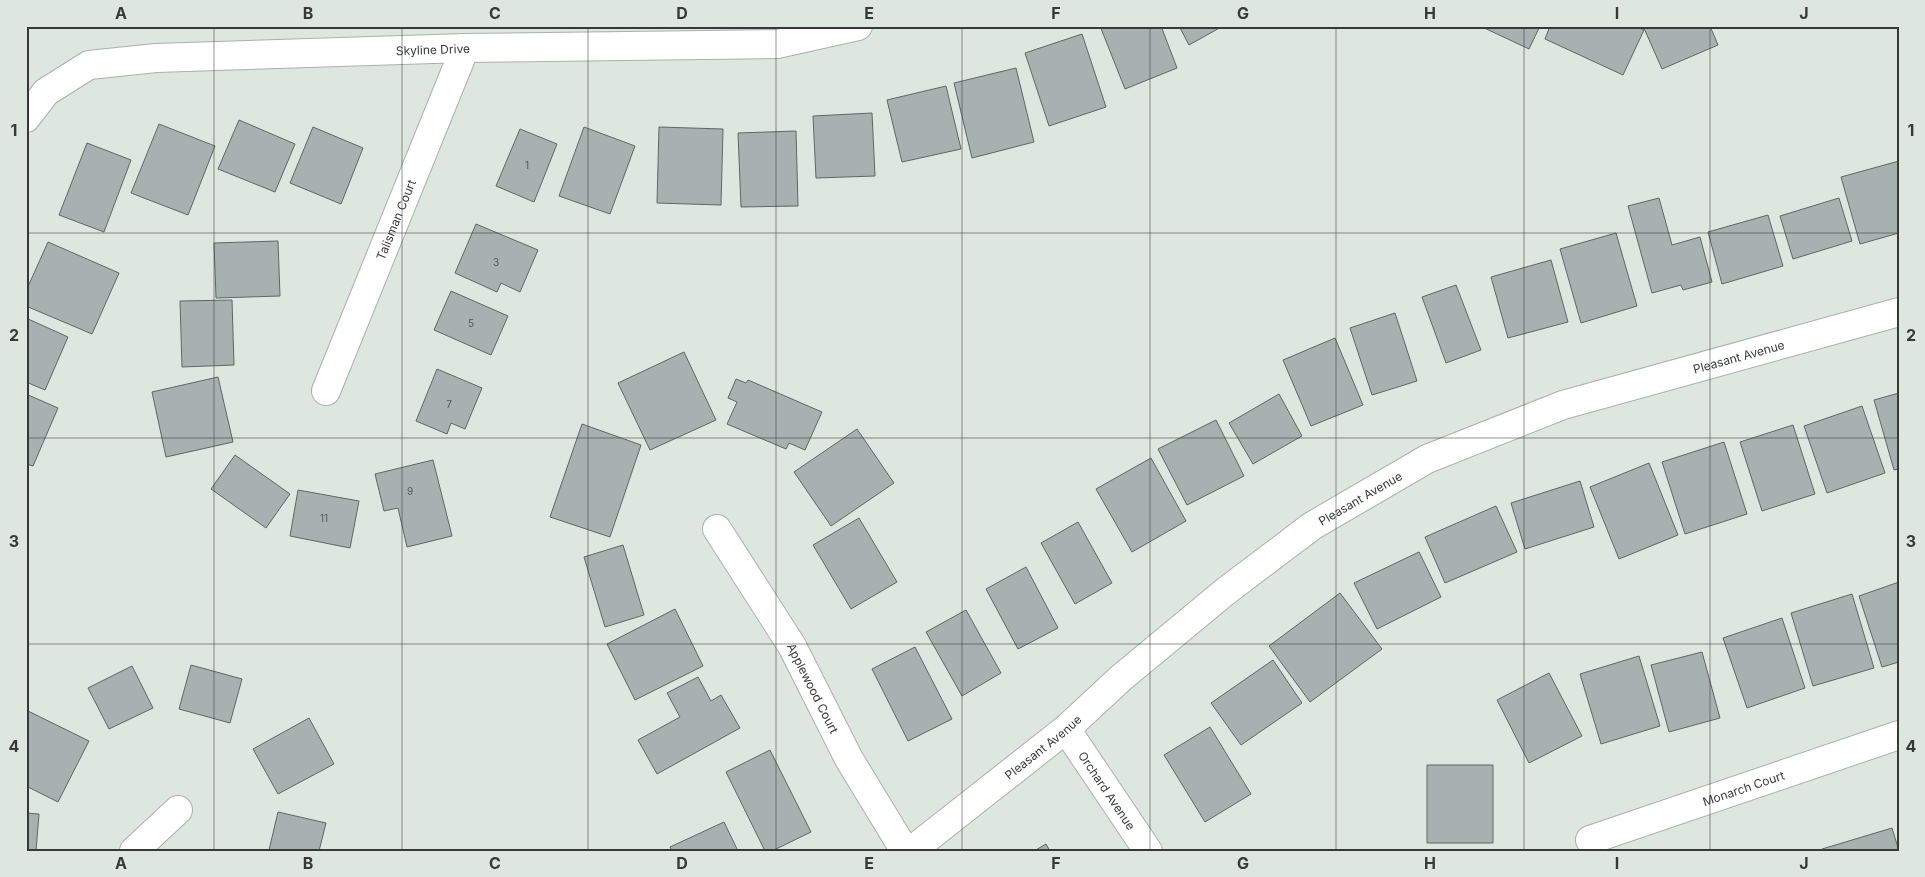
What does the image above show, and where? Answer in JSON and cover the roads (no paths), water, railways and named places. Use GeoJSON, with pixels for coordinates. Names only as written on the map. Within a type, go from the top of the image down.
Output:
{"type":"FeatureCollection","features":[{"type":"Feature","properties":{"kind":"street","name":"Skyline Drive"},"geometry":{"type":"LineString","coordinates":[[26,118],[46,92],[89,65],[156,58],[466,48],[777,44],[858,26]]}},
{"type":"Feature","properties":{"kind":"street","name":"Talisman Court"},"geometry":{"type":"LineString","coordinates":[[326,391],[466,48]]}},
{"type":"Feature","properties":{"kind":"street","name":"Pleasant Avenue"},"geometry":{"type":"LineString","coordinates":[[911,851],[1066,729],[1121,678],[1226,591],[1312,526],[1427,459],[1562,405],[1899,312]]}},
{"type":"Feature","properties":{"kind":"street","name":"Applewood Court"},"geometry":{"type":"LineString","coordinates":[[717,529],[792,646],[849,759],[905,851]]}},
{"type":"Feature","properties":{"kind":"street","name":"Orchard Avenue"},"geometry":{"type":"LineString","coordinates":[[1066,729],[1148,851]]}},
{"type":"Feature","properties":{"kind":"street","name":"Monarch Court"},"geometry":{"type":"LineString","coordinates":[[1590,840],[1899,735]]}},
{"type":"Feature","properties":{"kind":"street"},"geometry":{"type":"LineString","coordinates":[[134,851],[178,810]]}}]}
